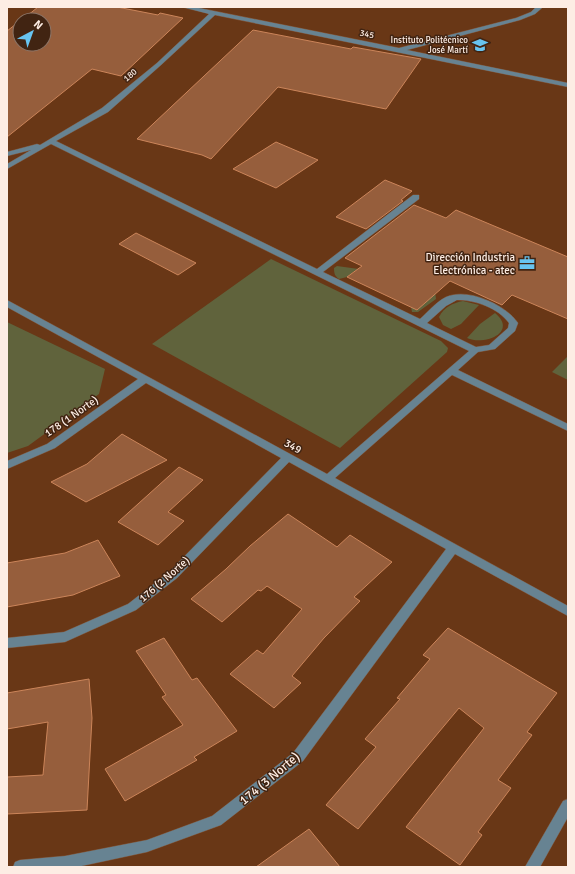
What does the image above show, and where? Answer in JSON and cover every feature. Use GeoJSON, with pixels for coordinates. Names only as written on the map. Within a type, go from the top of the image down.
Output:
{"type":"FeatureCollection","features":[{"type":"Feature","properties":{"kind":"street","name":"345"},"geometry":{"type":"LineString","coordinates":[[185,7],[568,85]]}},
{"type":"Feature","properties":{"kind":"street"},"geometry":{"type":"LineString","coordinates":[[400,50],[518,19],[533,13],[540,7]]}},
{"type":"Feature","properties":{"kind":"street","name":"180"},"geometry":{"type":"LineString","coordinates":[[7,166],[52,142],[105,110],[159,64],[213,13]]}},
{"type":"Feature","properties":{"kind":"street","name":"180"},"geometry":{"type":"LineString","coordinates":[[7,154],[52,142]]}},
{"type":"Feature","properties":{"kind":"street"},"geometry":{"type":"LineString","coordinates":[[52,142],[475,350]]}},
{"type":"Feature","properties":{"kind":"street"},"geometry":{"type":"LineString","coordinates":[[318,272],[416,197]]}},
{"type":"Feature","properties":{"kind":"street"},"geometry":{"type":"LineString","coordinates":[[328,479],[475,350],[492,347],[512,329],[514,323],[505,312],[473,298],[465,297],[450,299],[421,323]]}},
{"type":"Feature","properties":{"kind":"street","name":"349"},"geometry":{"type":"LineString","coordinates":[[7,303],[568,611]]}},
{"type":"Feature","properties":{"kind":"street"},"geometry":{"type":"LineString","coordinates":[[451,371],[568,428]]}},
{"type":"Feature","properties":{"kind":"street","name":"178 (1 Norte)"},"geometry":{"type":"LineString","coordinates":[[7,465],[51,446],[145,379]]}},
{"type":"Feature","properties":{"kind":"street","name":"176 (2 Norte)"},"geometry":{"type":"LineString","coordinates":[[7,643],[65,637],[132,607],[173,575],[288,457]]}},
{"type":"Feature","properties":{"kind":"street","name":"174 (3 Norte)"},"geometry":{"type":"LineString","coordinates":[[20,867],[65,863],[147,846],[216,821],[298,757],[453,548]]}},
{"type":"Feature","properties":{"kind":"street"},"geometry":{"type":"LineString","coordinates":[[532,867],[568,805]]}},
{"type":"Feature","properties":{"kind":"green space"},"geometry":{"type":"Polygon","coordinates":[[[271,259],[441,341],[448,348],[447,352],[340,448],[152,344],[271,259]]]}},
{"type":"Feature","properties":{"kind":"green space"},"geometry":{"type":"Polygon","coordinates":[[[337,266],[373,271],[435,291],[436,299],[418,312],[412,312],[411,307],[425,302],[356,270],[347,277],[339,279],[334,272],[334,268],[337,266]]]}},
{"type":"Feature","properties":{"kind":"green space"},"geometry":{"type":"Polygon","coordinates":[[[463,301],[479,305],[461,324],[451,329],[443,325],[439,317],[443,311],[452,304],[463,301]]]}},
{"type":"Feature","properties":{"kind":"green space"},"geometry":{"type":"Polygon","coordinates":[[[495,313],[501,320],[503,326],[501,331],[496,336],[490,339],[482,340],[467,338],[480,324],[495,313]]]}},
{"type":"Feature","properties":{"kind":"green space"},"geometry":{"type":"Polygon","coordinates":[[[7,322],[105,369],[99,394],[28,446],[7,453],[7,322]]]}},
{"type":"Feature","properties":{"kind":"green space"},"geometry":{"type":"Polygon","coordinates":[[[568,356],[568,380],[552,372],[568,356]]]}},
{"type":"Feature","properties":{"kind":"building"},"geometry":{"type":"Polygon","coordinates":[[[38,7],[117,7],[183,18],[121,76],[92,69],[7,137],[7,31],[12,27],[12,52],[52,52],[52,12],[32,12],[38,7]]]}},
{"type":"Feature","properties":{"kind":"building"},"geometry":{"type":"Polygon","coordinates":[[[253,30],[351,49],[353,47],[421,59],[386,109],[278,87],[211,159],[202,155],[137,139],[253,30]]]}},
{"type":"Feature","properties":{"kind":"building"},"geometry":{"type":"Polygon","coordinates":[[[276,142],[318,160],[276,188],[233,169],[276,142]]]}},
{"type":"Feature","properties":{"kind":"building"},"geometry":{"type":"Polygon","coordinates":[[[385,180],[412,191],[401,200],[403,201],[366,229],[336,217],[385,180]]]}},
{"type":"Feature","properties":{"kind":"building","name":"Dirección Industria Electrónica - atec"},"geometry":{"type":"Polygon","coordinates":[[[414,205],[446,218],[456,210],[568,257],[568,319],[512,295],[502,305],[450,281],[417,310],[347,277],[362,266],[345,258],[414,205]]]}},
{"type":"Feature","properties":{"kind":"building"},"geometry":{"type":"Polygon","coordinates":[[[136,233],[196,263],[178,275],[119,244],[136,233]]]}},
{"type":"Feature","properties":{"kind":"building"},"geometry":{"type":"Polygon","coordinates":[[[122,434],[167,460],[86,502],[51,482],[87,464],[122,434]]]}},
{"type":"Feature","properties":{"kind":"building"},"geometry":{"type":"Polygon","coordinates":[[[179,467],[203,480],[168,512],[184,521],[158,545],[118,522],[179,467]]]}},
{"type":"Feature","properties":{"kind":"building"},"geometry":{"type":"Polygon","coordinates":[[[288,514],[337,547],[350,535],[392,562],[354,597],[360,601],[324,638],[292,676],[301,683],[274,708],[230,674],[257,650],[263,654],[302,609],[267,586],[261,591],[258,590],[222,622],[191,599],[288,514]]]}},
{"type":"Feature","properties":{"kind":"building"},"geometry":{"type":"Polygon","coordinates":[[[98,540],[120,576],[73,595],[7,607],[7,563],[65,553],[98,540]]]}},
{"type":"Feature","properties":{"kind":"building"},"geometry":{"type":"Polygon","coordinates":[[[448,628],[557,693],[527,732],[532,735],[498,780],[511,788],[478,832],[482,835],[460,865],[406,827],[484,728],[459,708],[358,829],[326,805],[376,747],[365,739],[400,699],[397,698],[430,659],[423,655],[448,628]]]}},
{"type":"Feature","properties":{"kind":"building"},"geometry":{"type":"Polygon","coordinates":[[[164,638],[192,680],[197,678],[237,731],[194,757],[197,760],[125,801],[105,769],[183,725],[162,697],[166,695],[136,651],[164,638]]]}},
{"type":"Feature","properties":{"kind":"building"},"geometry":{"type":"Polygon","coordinates":[[[89,679],[92,718],[87,810],[7,814],[7,777],[43,775],[48,722],[7,729],[7,693],[89,679]]]}},
{"type":"Feature","properties":{"kind":"building"},"geometry":{"type":"Polygon","coordinates":[[[309,829],[340,867],[256,867],[309,829]]]}},
{"type":"Feature","properties":{"kind":"place","name":"Instituto Politécnico José Martí"},"geometry":{"type":"Point","coordinates":[480,45]}},
{"type":"Feature","properties":{"kind":"place","name":"Dirección Industria Electrónica - atec"},"geometry":{"type":"Point","coordinates":[527,263]}}]}
